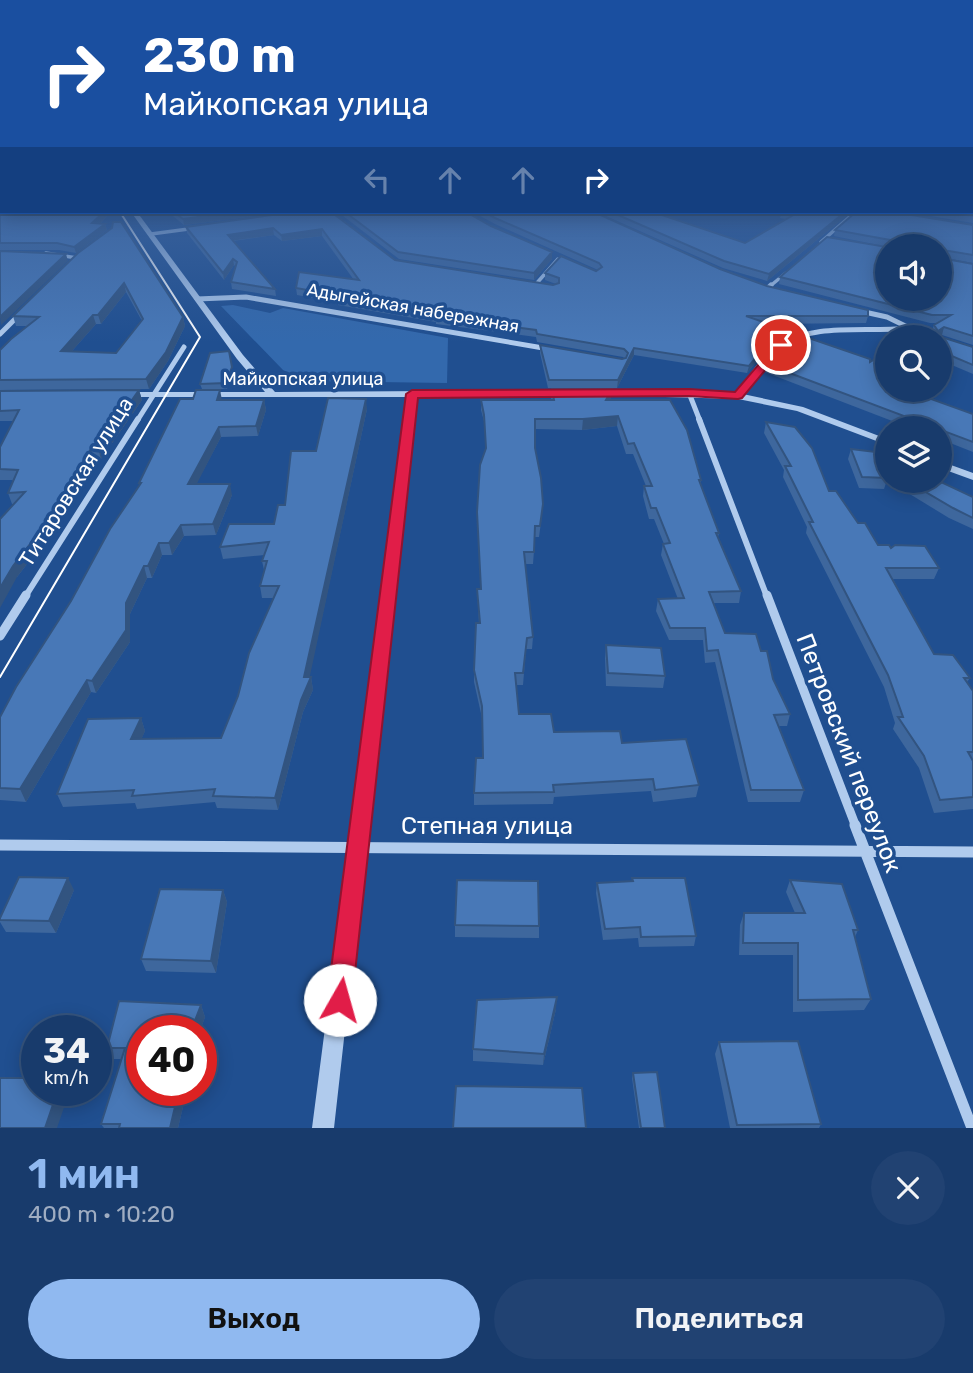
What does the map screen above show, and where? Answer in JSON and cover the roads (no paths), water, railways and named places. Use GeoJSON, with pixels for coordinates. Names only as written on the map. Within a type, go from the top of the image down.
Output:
{"type":"FeatureCollection","features":[{"type":"Feature","properties":{"kind":"street"},"geometry":{"type":"LineString","coordinates":[[152,237],[272,394]]}},
{"type":"Feature","properties":{"kind":"street"},"geometry":{"type":"LineString","coordinates":[[815,248],[827,237]]}},
{"type":"Feature","properties":{"kind":"street"},"geometry":{"type":"LineString","coordinates":[[824,239],[837,242]]}},
{"type":"Feature","properties":{"kind":"street"},"geometry":{"type":"LineString","coordinates":[[67,267],[85,251]]}},
{"type":"Feature","properties":{"kind":"street"},"geometry":{"type":"LineString","coordinates":[[35,253],[77,258]]}},
{"type":"Feature","properties":{"kind":"street"},"geometry":{"type":"LineString","coordinates":[[547,254],[568,263]]}},
{"type":"Feature","properties":{"kind":"street"},"geometry":{"type":"LineString","coordinates":[[536,284],[558,259]]}},
{"type":"Feature","properties":{"kind":"street"},"geometry":{"type":"LineString","coordinates":[[768,288],[787,272]]}},
{"type":"Feature","properties":{"kind":"street"},"geometry":{"type":"LineString","coordinates":[[523,282],[545,286]]}},
{"type":"Feature","properties":{"kind":"street"},"geometry":{"type":"LineString","coordinates":[[756,284],[781,292]]}},
{"type":"Feature","properties":{"kind":"street","name":"Адыгейская набережная"},"geometry":{"type":"LineString","coordinates":[[197,299],[246,298],[554,350]]}},
{"type":"Feature","properties":{"kind":"street"},"geometry":{"type":"LineString","coordinates":[[0,334],[29,305]]}},
{"type":"Feature","properties":{"kind":"street"},"geometry":{"type":"LineString","coordinates":[[847,308],[887,317],[902,325]]}},
{"type":"Feature","properties":{"kind":"street"},"geometry":{"type":"LineString","coordinates":[[738,396],[781,345],[821,332],[875,331]]}},
{"type":"Feature","properties":{"kind":"street","name":"Титаровская улица"},"geometry":{"type":"LineString","coordinates":[[0,636],[156,396],[184,347]]}},
{"type":"Feature","properties":{"kind":"street"},"geometry":{"type":"LineString","coordinates":[[689,393],[738,396],[819,415],[875,437]]}},
{"type":"Feature","properties":{"kind":"street","name":"Майкопская улица"},"geometry":{"type":"LineString","coordinates":[[111,395],[689,393]]}},
{"type":"Feature","properties":{"kind":"street","name":"Петровский переулок"},"geometry":{"type":"LineString","coordinates":[[689,393],[972,1128]]}},
{"type":"Feature","properties":{"kind":"street"},"geometry":{"type":"LineString","coordinates":[[323,1128],[412,394]]}},
{"type":"Feature","properties":{"kind":"street"},"geometry":{"type":"LineString","coordinates":[[952,469],[973,477]]}},
{"type":"Feature","properties":{"kind":"street","name":"Степная улица"},"geometry":{"type":"LineString","coordinates":[[0,845],[866,849],[973,852]]}},
{"type":"Feature","properties":{"kind":"tram line"},"geometry":{"type":"LineString","coordinates":[[0,677],[200,337],[136,237]]}}]}
